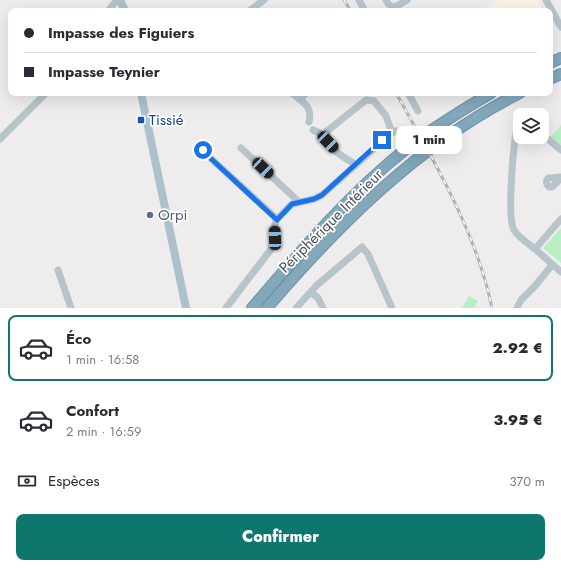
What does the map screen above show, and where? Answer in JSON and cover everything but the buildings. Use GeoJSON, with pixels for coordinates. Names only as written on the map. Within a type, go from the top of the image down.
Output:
{"type":"FeatureCollection","features":[{"type":"Feature","properties":{"kind":"highway"},"geometry":{"type":"LineString","coordinates":[[252,308],[328,221],[376,174],[428,132],[486,96]]}},
{"type":"Feature","properties":{"kind":"highway","name":"Périphérique Intérieur"},"geometry":{"type":"LineString","coordinates":[[268,308],[304,266],[339,230],[413,162],[454,132],[515,96]]}},
{"type":"Feature","properties":{"kind":"main road"},"geometry":{"type":"LineString","coordinates":[[142,96],[186,308]]}},
{"type":"Feature","properties":{"kind":"street"},"geometry":{"type":"LineString","coordinates":[[111,8],[119,0]]}},
{"type":"Feature","properties":{"kind":"street"},"geometry":{"type":"LineString","coordinates":[[252,8],[264,0]]}},
{"type":"Feature","properties":{"kind":"street"},"geometry":{"type":"LineString","coordinates":[[386,0],[389,5],[393,7],[407,0]]}},
{"type":"Feature","properties":{"kind":"street"},"geometry":{"type":"LineString","coordinates":[[553,13],[561,28]]}},
{"type":"Feature","properties":{"kind":"street"},"geometry":{"type":"LineString","coordinates":[[0,138],[43,96]]}},
{"type":"Feature","properties":{"kind":"street"},"geometry":{"type":"LineString","coordinates":[[295,96],[307,106],[310,112],[309,122]]}},
{"type":"Feature","properties":{"kind":"street"},"geometry":{"type":"LineString","coordinates":[[300,100],[303,96]]}},
{"type":"Feature","properties":{"kind":"street"},"geometry":{"type":"LineString","coordinates":[[410,96],[418,111]]}},
{"type":"Feature","properties":{"kind":"street"},"geometry":{"type":"LineString","coordinates":[[226,308],[272,248],[275,243],[275,224],[292,204],[318,198],[355,164],[394,132],[386,116],[374,101],[366,100],[327,131],[326,136],[328,142],[343,157],[355,164]]}},
{"type":"Feature","properties":{"kind":"street"},"geometry":{"type":"LineString","coordinates":[[313,130],[326,136]]}},
{"type":"Feature","properties":{"kind":"street"},"geometry":{"type":"LineString","coordinates":[[549,140],[561,150]]}},
{"type":"Feature","properties":{"kind":"street"},"geometry":{"type":"LineString","coordinates":[[202,144],[203,150],[206,154],[277,220]]}},
{"type":"Feature","properties":{"kind":"street"},"geometry":{"type":"LineString","coordinates":[[514,144],[511,193],[512,225],[514,231],[561,272]]}},
{"type":"Feature","properties":{"kind":"street"},"geometry":{"type":"LineString","coordinates":[[241,148],[299,202]]}},
{"type":"Feature","properties":{"kind":"street"},"geometry":{"type":"LineString","coordinates":[[535,249],[561,219]]}},
{"type":"Feature","properties":{"kind":"street"},"geometry":{"type":"LineString","coordinates":[[296,308],[310,292],[362,247],[368,254],[392,308]]}},
{"type":"Feature","properties":{"kind":"street"},"geometry":{"type":"LineString","coordinates":[[518,308],[521,300],[552,265]]}},
{"type":"Feature","properties":{"kind":"street"},"geometry":{"type":"LineString","coordinates":[[58,270],[71,308]]}},
{"type":"Feature","properties":{"kind":"street"},"geometry":{"type":"LineString","coordinates":[[310,292],[318,298],[323,308]]}},
{"type":"Feature","properties":{"kind":"shaded area"},"geometry":{"type":"Polygon","coordinates":[[[499,0],[538,0],[542,8],[484,8],[499,0]]]}},
{"type":"Feature","properties":{"kind":"green space"},"geometry":{"type":"Polygon","coordinates":[[[561,125],[561,146],[551,137],[561,125]]]}},
{"type":"Feature","properties":{"kind":"green space"},"geometry":{"type":"Polygon","coordinates":[[[561,228],[561,263],[543,248],[561,228]]]}},
{"type":"Feature","properties":{"kind":"green space"},"geometry":{"type":"Polygon","coordinates":[[[469,296],[478,301],[474,308],[462,308],[469,296]]]}},
{"type":"Feature","properties":{"kind":"railway"},"geometry":{"type":"LineString","coordinates":[[344,0],[349,8]]}},
{"type":"Feature","properties":{"kind":"railway"},"geometry":{"type":"LineString","coordinates":[[398,96],[425,144],[465,224],[476,251],[492,308]]}},
{"type":"Feature","properties":{"kind":"place","name":"Tissié"},"geometry":{"type":"Point","coordinates":[141,120]}},
{"type":"Feature","properties":{"kind":"place","name":"Orpi"},"geometry":{"type":"Point","coordinates":[150,215]}},
{"type":"Feature","properties":{"kind":"route"},"geometry":{"type":"LineString","coordinates":[[203,150],[277,220],[292,204],[318,198],[322,195],[382,140]]}}]}
